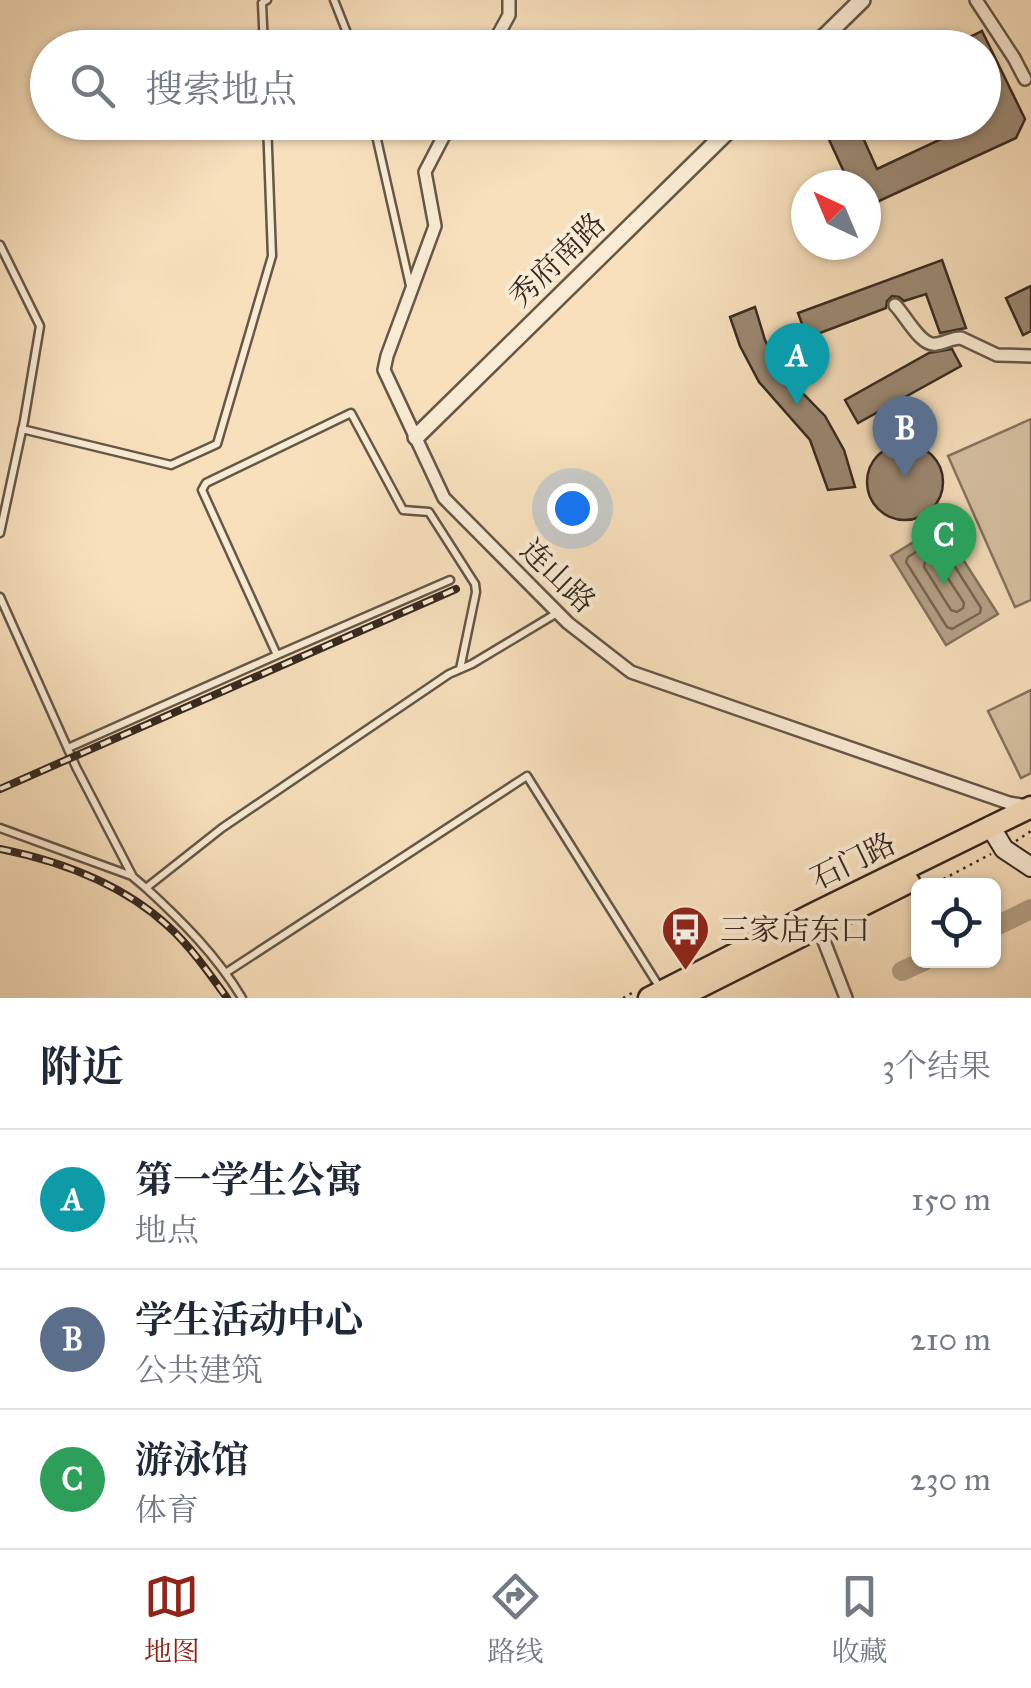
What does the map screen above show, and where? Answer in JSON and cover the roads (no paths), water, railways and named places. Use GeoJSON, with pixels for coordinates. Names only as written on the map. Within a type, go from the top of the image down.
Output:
{"type":"FeatureCollection","features":[{"type":"Feature","properties":{"kind":"highway","name":"石门路"},"geometry":{"type":"LineString","coordinates":[[997,838],[1031,807]]}},
{"type":"Feature","properties":{"kind":"highway","name":"石门路"},"geometry":{"type":"LineString","coordinates":[[664,996],[1031,821]]}},
{"type":"Feature","properties":{"kind":"main road"},"geometry":{"type":"LineString","coordinates":[[997,838],[1031,867]]}},
{"type":"Feature","properties":{"kind":"street"},"geometry":{"type":"LineString","coordinates":[[500,30],[508,15],[509,0]]}},
{"type":"Feature","properties":{"kind":"street"},"geometry":{"type":"LineString","coordinates":[[831,30],[862,0]]}},
{"type":"Feature","properties":{"kind":"street"},"geometry":{"type":"LineString","coordinates":[[976,0],[994,30]]}},
{"type":"Feature","properties":{"kind":"street"},"geometry":{"type":"LineString","coordinates":[[1001,41],[1024,78]]}},
{"type":"Feature","properties":{"kind":"street","name":"连山路"},"geometry":{"type":"LineString","coordinates":[[441,140],[424,172],[435,226],[384,370],[444,498],[558,613],[630,672],[1031,807]]}},
{"type":"Feature","properties":{"kind":"street","name":"秀府南路"},"geometry":{"type":"LineString","coordinates":[[416,437],[719,140]]}},
{"type":"Feature","properties":{"kind":"street"},"geometry":{"type":"LineString","coordinates":[[895,305],[928,344],[955,337],[998,355],[1031,356]]}},
{"type":"Feature","properties":{"kind":"street"},"geometry":{"type":"LineString","coordinates":[[816,921],[846,998]]}},
{"type":"Feature","properties":{"kind":"lane"},"geometry":{"type":"LineString","coordinates":[[263,30],[262,3],[267,0]]}},
{"type":"Feature","properties":{"kind":"lane"},"geometry":{"type":"LineString","coordinates":[[334,0],[346,30]]}},
{"type":"Feature","properties":{"kind":"lane"},"geometry":{"type":"LineString","coordinates":[[22,429],[171,465],[217,444],[272,256],[268,140]]}},
{"type":"Feature","properties":{"kind":"lane"},"geometry":{"type":"LineString","coordinates":[[377,140],[411,291]]}},
{"type":"Feature","properties":{"kind":"lane"},"geometry":{"type":"LineString","coordinates":[[0,246],[40,326],[0,533]]}},
{"type":"Feature","properties":{"kind":"lane"},"geometry":{"type":"LineString","coordinates":[[277,655],[202,490],[206,483],[350,412],[402,510],[429,512],[448,502]]}},
{"type":"Feature","properties":{"kind":"lane"},"geometry":{"type":"LineString","coordinates":[[429,512],[475,584],[460,669]]}},
{"type":"Feature","properties":{"kind":"lane"},"geometry":{"type":"LineString","coordinates":[[68,748],[450,580]]}},
{"type":"Feature","properties":{"kind":"lane"},"geometry":{"type":"LineString","coordinates":[[0,597],[68,748],[134,877],[178,918],[226,972],[242,998]]}},
{"type":"Feature","properties":{"kind":"lane"},"geometry":{"type":"LineString","coordinates":[[146,888],[222,828],[449,674],[558,613]]}},
{"type":"Feature","properties":{"kind":"lane"},"geometry":{"type":"LineString","coordinates":[[226,972],[526,776],[664,996]]}},
{"type":"Feature","properties":{"kind":"lane"},"geometry":{"type":"LineString","coordinates":[[0,828],[134,877]]}},
{"type":"Feature","properties":{"kind":"water"},"geometry":{"type":"Polygon","coordinates":[[[941,525],[998,614],[946,645],[891,556],[941,525]]]}},
{"type":"Feature","properties":{"kind":"waterway"},"geometry":{"type":"LineString","coordinates":[[1001,924],[1031,909]]}},
{"type":"Feature","properties":{"kind":"waterway"},"geometry":{"type":"LineString","coordinates":[[902,971],[911,967]]}},
{"type":"Feature","properties":{"kind":"railway"},"geometry":{"type":"LineString","coordinates":[[0,789],[456,589]]}},
{"type":"Feature","properties":{"kind":"railway"},"geometry":{"type":"LineString","coordinates":[[0,849],[89,876],[131,898],[176,934],[227,998]]}},
{"type":"Feature","properties":{"kind":"place","name":"第一学生公寓"},"geometry":{"type":"Point","coordinates":[797,405]}},
{"type":"Feature","properties":{"kind":"place","name":"学生活动中心"},"geometry":{"type":"Point","coordinates":[905,478]}},
{"type":"Feature","properties":{"kind":"place","name":"游泳馆"},"geometry":{"type":"Point","coordinates":[944,585]}},
{"type":"Feature","properties":{"kind":"place","name":"三家店东口"},"geometry":{"type":"Point","coordinates":[685,972]}}]}
